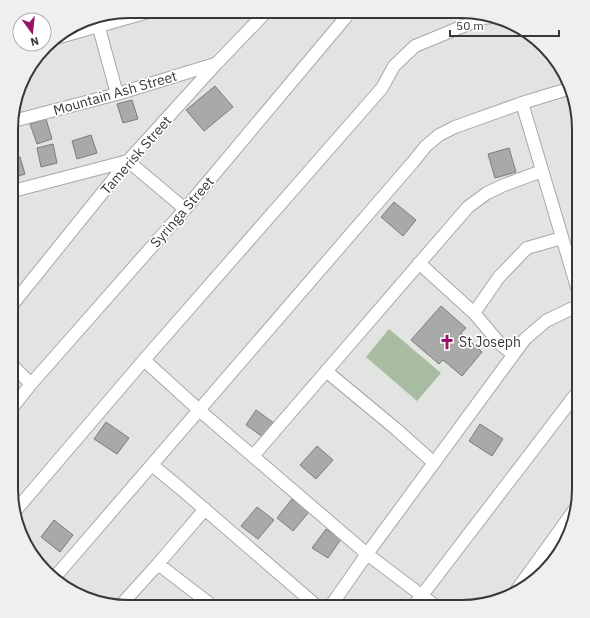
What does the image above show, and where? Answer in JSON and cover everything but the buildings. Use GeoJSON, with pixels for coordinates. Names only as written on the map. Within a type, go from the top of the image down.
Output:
{"type":"FeatureCollection","features":[{"type":"Feature","properties":{"kind":"street","name":"Tamerisk Street"},"geometry":{"type":"LineString","coordinates":[[18,298],[128,161],[216,64],[260,18]]}},
{"type":"Feature","properties":{"kind":"street","name":"Syringa Street"},"geometry":{"type":"LineString","coordinates":[[18,400],[186,209],[345,18]]}},
{"type":"Feature","properties":{"kind":"street"},"geometry":{"type":"LineString","coordinates":[[19,506],[144,360],[382,88],[394,66],[415,46],[482,20]]}},
{"type":"Feature","properties":{"kind":"street"},"geometry":{"type":"LineString","coordinates":[[97,23],[117,94]]}},
{"type":"Feature","properties":{"kind":"street","name":"Mountain Ash Street"},"geometry":{"type":"LineString","coordinates":[[19,120],[117,94],[216,64]]}},
{"type":"Feature","properties":{"kind":"street"},"geometry":{"type":"LineString","coordinates":[[57,574],[426,146],[438,135],[455,127],[522,103],[565,90]]}},
{"type":"Feature","properties":{"kind":"street"},"geometry":{"type":"LineString","coordinates":[[522,103],[572,271]]}},
{"type":"Feature","properties":{"kind":"street"},"geometry":{"type":"LineString","coordinates":[[18,190],[128,161],[186,209]]}},
{"type":"Feature","properties":{"kind":"street"},"geometry":{"type":"LineString","coordinates":[[253,456],[468,207],[487,193],[542,171]]}},
{"type":"Feature","properties":{"kind":"street"},"geometry":{"type":"LineString","coordinates":[[474,313],[499,277],[527,248],[562,238]]}},
{"type":"Feature","properties":{"kind":"street"},"geometry":{"type":"LineString","coordinates":[[419,263],[474,313],[501,345],[513,354]]}},
{"type":"Feature","properties":{"kind":"street"},"geometry":{"type":"LineString","coordinates":[[335,600],[525,339],[546,320],[572,308]]}},
{"type":"Feature","properties":{"kind":"street"},"geometry":{"type":"LineString","coordinates":[[144,360],[199,410],[367,554],[427,600]]}},
{"type":"Feature","properties":{"kind":"street"},"geometry":{"type":"LineString","coordinates":[[18,371],[31,384]]}},
{"type":"Feature","properties":{"kind":"street"},"geometry":{"type":"LineString","coordinates":[[326,371],[434,462]]}},
{"type":"Feature","properties":{"kind":"street"},"geometry":{"type":"LineString","coordinates":[[418,600],[572,399]]}},
{"type":"Feature","properties":{"kind":"street"},"geometry":{"type":"LineString","coordinates":[[152,465],[310,600]]}},
{"type":"Feature","properties":{"kind":"street"},"geometry":{"type":"LineString","coordinates":[[125,600],[205,509]]}},
{"type":"Feature","properties":{"kind":"street"},"geometry":{"type":"LineString","coordinates":[[523,581],[568,519]]}},
{"type":"Feature","properties":{"kind":"street"},"geometry":{"type":"LineString","coordinates":[[158,564],[205,600]]}},
{"type":"Feature","properties":{"kind":"green space"},"geometry":{"type":"Polygon","coordinates":[[[389,329],[441,373],[417,401],[366,357],[389,329]]]}},
{"type":"Feature","properties":{"kind":"place","name":"St Joseph"},"geometry":{"type":"Point","coordinates":[447,342]}}]}
